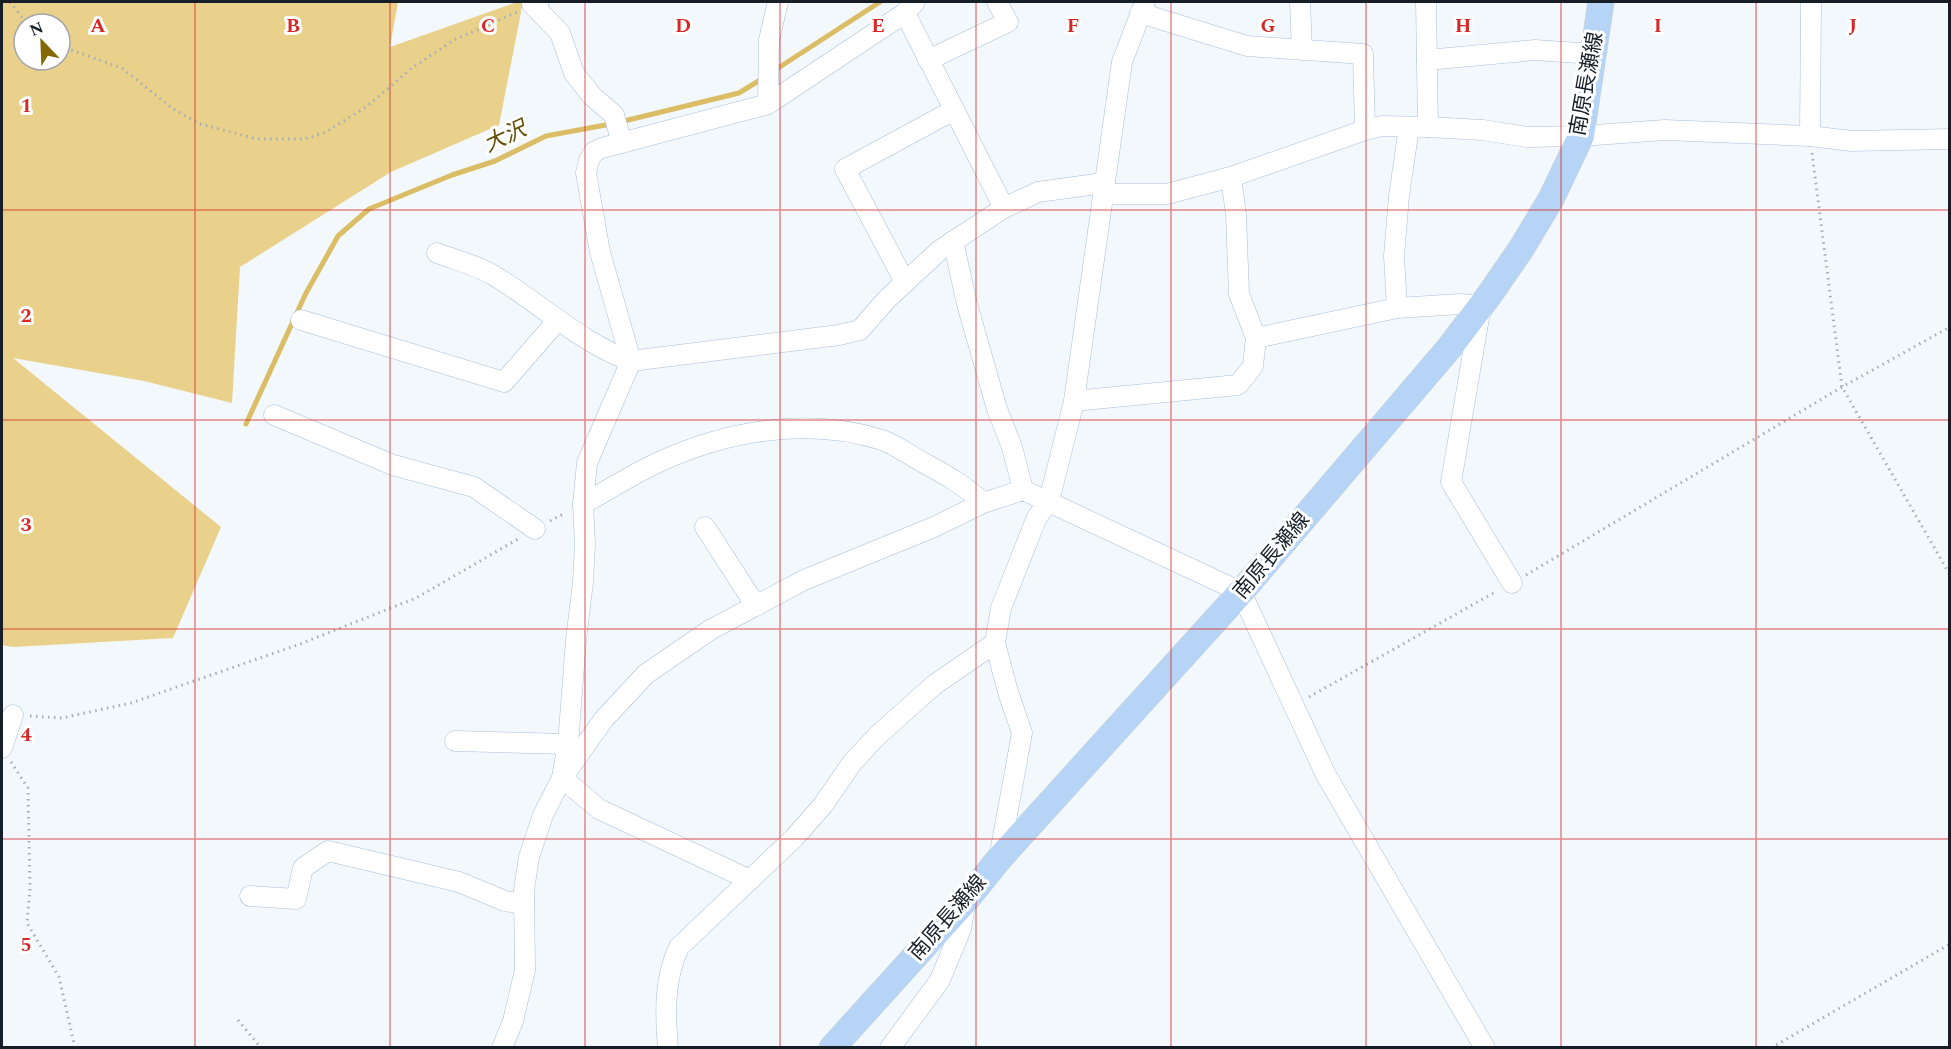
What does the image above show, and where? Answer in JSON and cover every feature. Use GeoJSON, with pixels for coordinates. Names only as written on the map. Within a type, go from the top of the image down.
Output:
{"type":"FeatureCollection","features":[{"type":"Feature","properties":{"kind":"main road","name":"南原長瀬線"},"geometry":{"type":"LineString","coordinates":[[832,1047],[1241,592],[1450,347],[1481,306],[1521,249],[1551,199],[1581,136],[1601,2]]}},
{"type":"Feature","properties":{"kind":"street"},"geometry":{"type":"LineString","coordinates":[[768,104],[769,40],[778,2]]}},
{"type":"Feature","properties":{"kind":"street"},"geometry":{"type":"LineString","coordinates":[[928,60],[1008,22],[997,2]]}},
{"type":"Feature","properties":{"kind":"street"},"geometry":{"type":"LineString","coordinates":[[1300,2],[1302,50]]}},
{"type":"Feature","properties":{"kind":"street"},"geometry":{"type":"LineString","coordinates":[[1396,308],[1394,256],[1399,196],[1418,127],[1427,60],[1426,2]]}},
{"type":"Feature","properties":{"kind":"street"},"geometry":{"type":"LineString","coordinates":[[1810,136],[1811,2]]}},
{"type":"Feature","properties":{"kind":"street"},"geometry":{"type":"LineString","coordinates":[[536,3],[560,33],[574,73],[591,96],[614,115],[622,143]]}},
{"type":"Feature","properties":{"kind":"street"},"geometry":{"type":"LineString","coordinates":[[562,778],[568,744],[583,582],[585,544],[583,504],[587,463],[631,361],[600,252],[586,173],[589,160],[594,152],[768,104],[910,7],[928,60],[1004,208]]}},
{"type":"Feature","properties":{"kind":"street"},"geometry":{"type":"LineString","coordinates":[[999,859],[1022,733],[995,643],[1001,608],[1037,517],[1049,501],[1074,401],[1122,62],[1142,7],[1247,46],[1363,54],[1365,130]]}},
{"type":"Feature","properties":{"kind":"street"},"geometry":{"type":"LineString","coordinates":[[1427,60],[1535,50],[1594,54]]}},
{"type":"Feature","properties":{"kind":"street"},"geometry":{"type":"LineString","coordinates":[[905,282],[845,169],[954,110]]}},
{"type":"Feature","properties":{"kind":"street"},"geometry":{"type":"LineString","coordinates":[[437,254],[492,274],[558,320],[617,356],[631,361],[839,335],[860,330],[905,282],[940,250],[1004,208],[1038,192],[1096,184],[1104,189],[1167,194],[1231,177],[1382,126],[1483,130],[1527,137],[1665,130],[1810,136],[1851,141],[1950,139]]}},
{"type":"Feature","properties":{"kind":"street"},"geometry":{"type":"LineString","coordinates":[[1074,401],[1238,385],[1253,366],[1256,338],[1239,294],[1236,215],[1231,177]]}},
{"type":"Feature","properties":{"kind":"street"},"geometry":{"type":"LineString","coordinates":[[953,242],[994,399],[1012,447],[1023,490]]}},
{"type":"Feature","properties":{"kind":"street"},"geometry":{"type":"LineString","coordinates":[[1256,338],[1396,308],[1460,304],[1481,306],[1451,482],[1512,583]]}},
{"type":"Feature","properties":{"kind":"street"},"geometry":{"type":"LineString","coordinates":[[301,320],[504,382],[558,320]]}},
{"type":"Feature","properties":{"kind":"street"},"geometry":{"type":"LineString","coordinates":[[274,415],[393,465],[474,487],[535,529]]}},
{"type":"Feature","properties":{"kind":"street"},"geometry":{"type":"LineString","coordinates":[[583,504],[658,462],[703,444],[735,436],[807,427],[846,431],[885,441],[969,488],[983,503]]}},
{"type":"Feature","properties":{"kind":"street"},"geometry":{"type":"LineString","coordinates":[[502,1047],[513,1021],[525,970],[524,904],[529,857],[543,815],[562,778],[604,719],[645,674],[710,630],[804,580],[934,527],[983,503],[1023,490],[1241,592],[1326,774],[1485,1047]]}},
{"type":"Feature","properties":{"kind":"street"},"geometry":{"type":"LineString","coordinates":[[705,526],[756,606]]}},
{"type":"Feature","properties":{"kind":"street"},"geometry":{"type":"LineString","coordinates":[[668,1047],[665,1010],[670,965],[679,947],[794,838],[824,805],[852,763],[876,737],[934,685],[995,643]]}},
{"type":"Feature","properties":{"kind":"street"},"geometry":{"type":"LineString","coordinates":[[2,748],[13,715]]}},
{"type":"Feature","properties":{"kind":"street"},"geometry":{"type":"LineString","coordinates":[[455,741],[568,744]]}},
{"type":"Feature","properties":{"kind":"street"},"geometry":{"type":"LineString","coordinates":[[562,778],[599,808],[750,880]]}},
{"type":"Feature","properties":{"kind":"street"},"geometry":{"type":"LineString","coordinates":[[250,896],[296,900],[303,868],[328,851],[459,882],[505,901],[524,904]]}},
{"type":"Feature","properties":{"kind":"street"},"geometry":{"type":"LineString","coordinates":[[890,1047],[940,980],[961,929],[966,900]]}},
{"type":"Feature","properties":{"kind":"path"},"geometry":{"type":"LineString","coordinates":[[72,50],[122,68],[172,108],[200,124],[257,139],[304,139],[326,132],[366,107],[412,68],[454,40],[536,3]]}},
{"type":"Feature","properties":{"kind":"path"},"geometry":{"type":"LineString","coordinates":[[1810,136],[1842,387],[1950,575]]}},
{"type":"Feature","properties":{"kind":"path"},"geometry":{"type":"LineString","coordinates":[[1293,705],[1512,583],[1842,387],[1950,327]]}},
{"type":"Feature","properties":{"kind":"path"},"geometry":{"type":"LineString","coordinates":[[13,715],[62,718],[131,703],[300,644],[416,598],[583,504]]}},
{"type":"Feature","properties":{"kind":"path"},"geometry":{"type":"LineString","coordinates":[[2,748],[28,788],[30,889],[27,923],[59,977],[75,1047]]}},
{"type":"Feature","properties":{"kind":"path"},"geometry":{"type":"LineString","coordinates":[[1772,1047],[1950,944]]}},
{"type":"Feature","properties":{"kind":"path"},"geometry":{"type":"LineString","coordinates":[[238,1020],[261,1047]]}},
{"type":"Feature","properties":{"kind":"shaded area"},"geometry":{"type":"Polygon","coordinates":[[[2,2],[398,2],[390,47],[517,2],[523,2],[499,125],[391,172],[240,267],[232,403],[144,381],[13,358],[221,527],[173,638],[13,647],[2,645],[2,2]]]}},
{"type":"Feature","properties":{"kind":"waterway","name":"大沢"},"geometry":{"type":"LineString","coordinates":[[772,72],[880,2]]}},
{"type":"Feature","properties":{"kind":"waterway","name":"大沢"},"geometry":{"type":"LineString","coordinates":[[620,122],[739,93],[765,77]]}},
{"type":"Feature","properties":{"kind":"waterway","name":"大沢"},"geometry":{"type":"LineString","coordinates":[[246,424],[305,295],[338,236],[369,209],[452,175],[495,161],[546,136],[611,124]]}}]}
